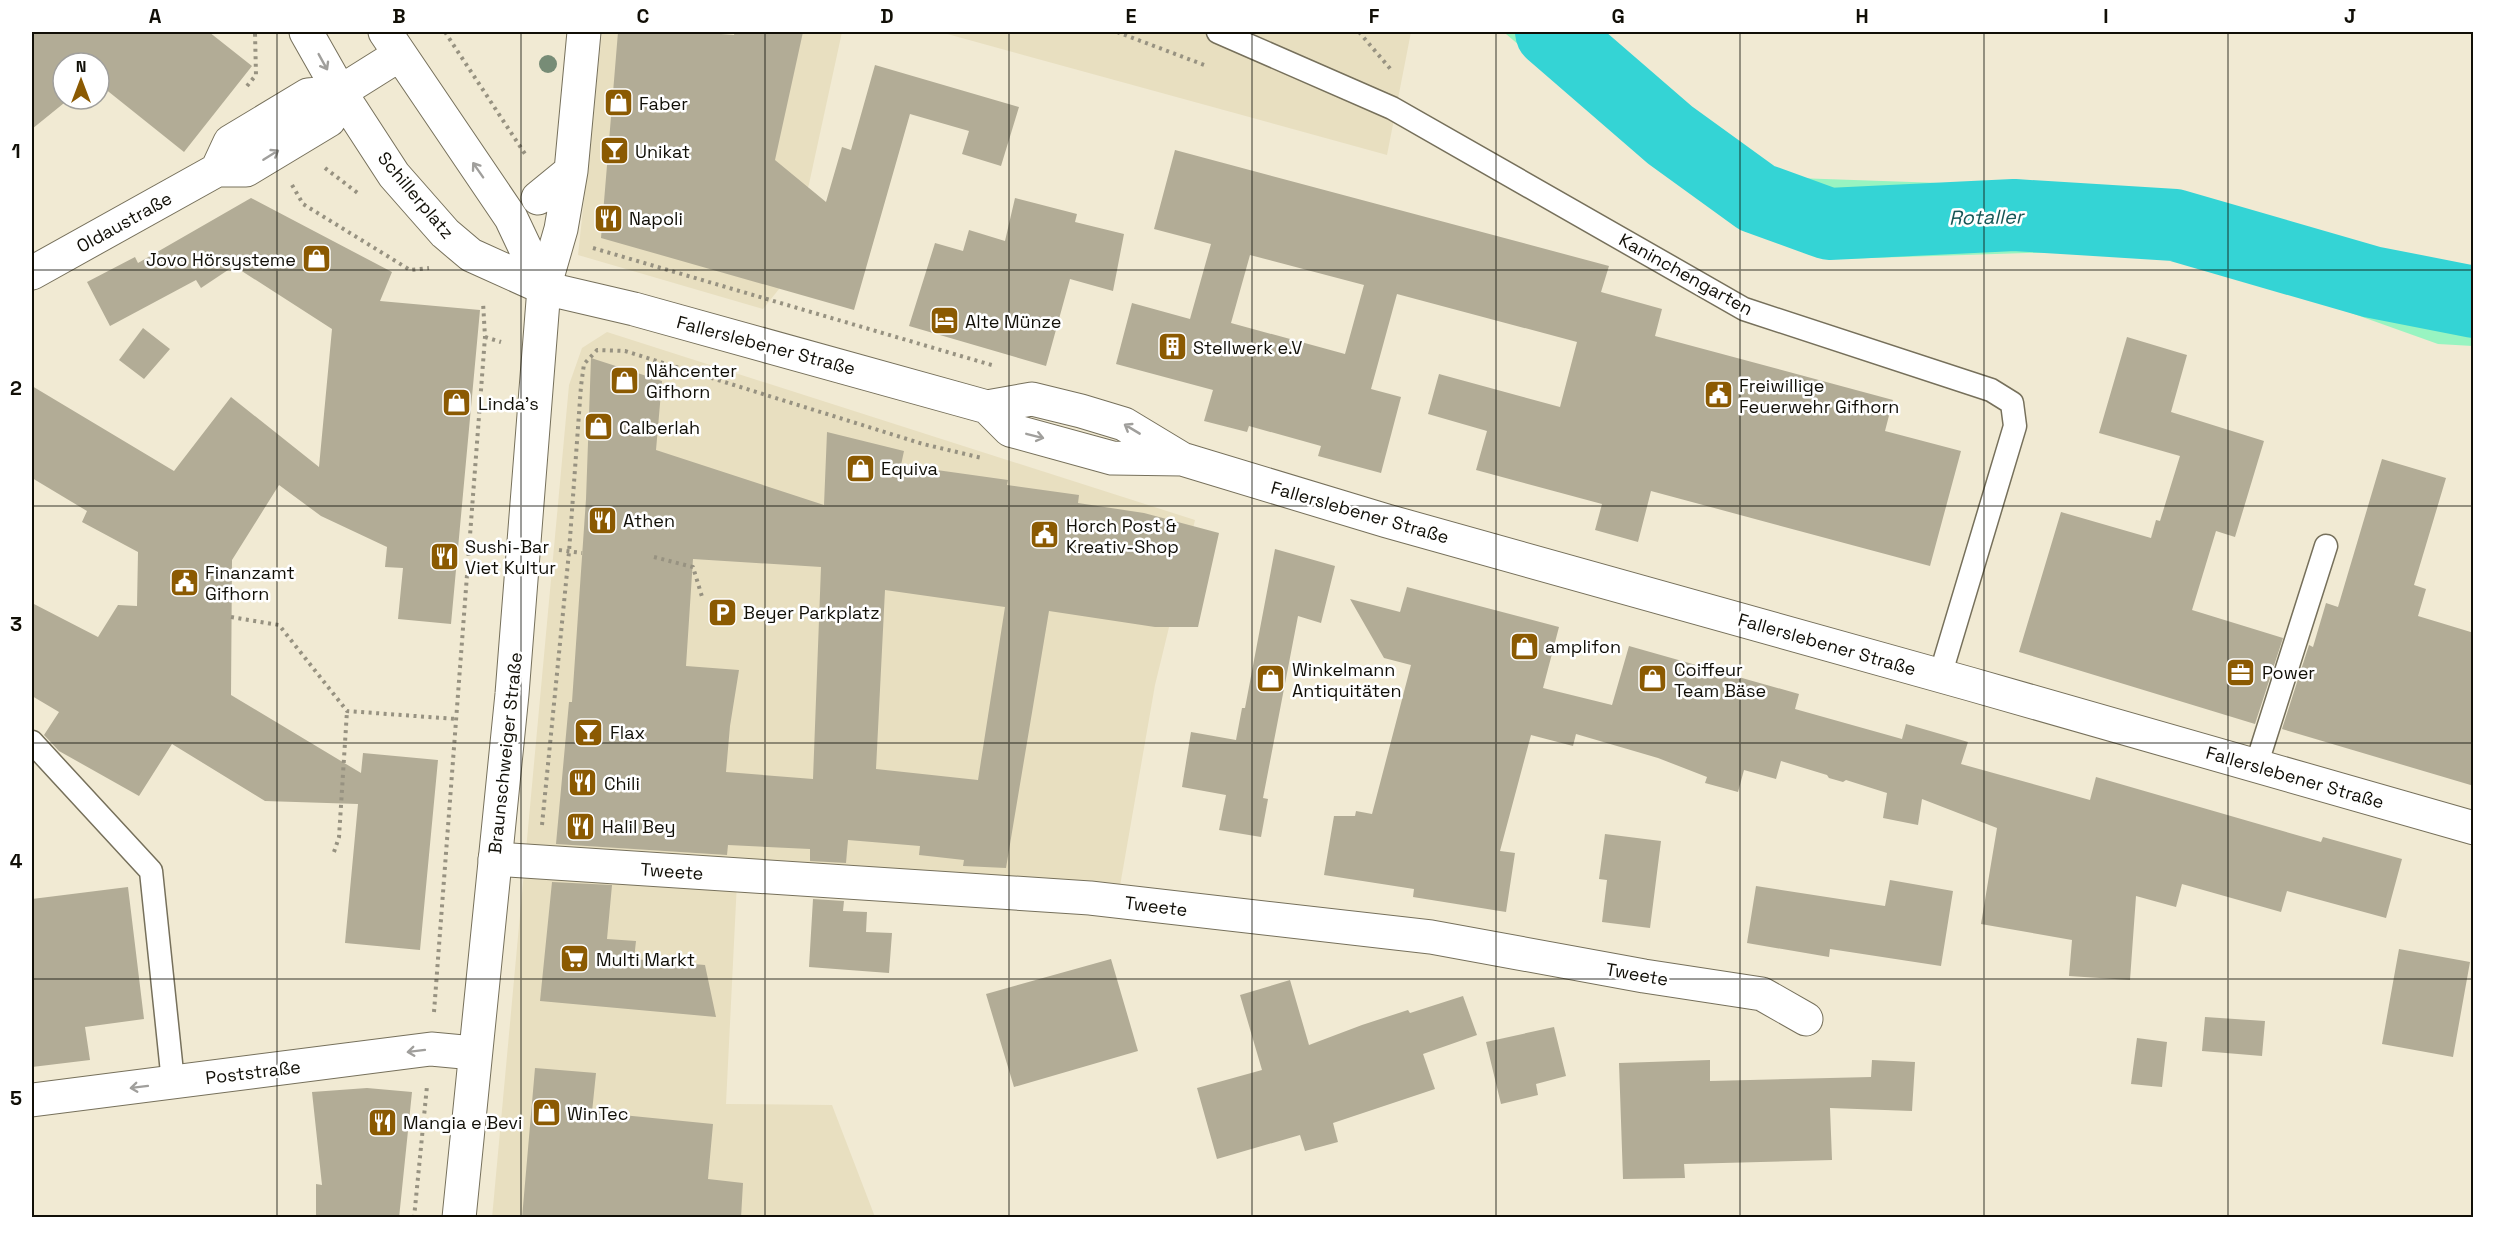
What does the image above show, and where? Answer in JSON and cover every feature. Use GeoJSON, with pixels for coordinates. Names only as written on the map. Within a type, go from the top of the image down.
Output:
{"type":"FeatureCollection","features":[{"type":"Feature","properties":{"kind":"street","name":"Schillerplatz"},"geometry":{"type":"LineString","coordinates":[[306,32],[340,92],[394,175],[445,233],[471,255],[544,288]]}},
{"type":"Feature","properties":{"kind":"street"},"geometry":{"type":"LineString","coordinates":[[544,288],[561,229],[571,171],[584,32]]}},
{"type":"Feature","properties":{"kind":"street"},"geometry":{"type":"LineString","coordinates":[[340,92],[392,43],[511,219],[544,288]]}},
{"type":"Feature","properties":{"kind":"street","name":"Oldaustraße"},"geometry":{"type":"LineString","coordinates":[[32,273],[217,170],[246,170],[329,120],[340,92]]}},
{"type":"Feature","properties":{"kind":"street"},"geometry":{"type":"LineString","coordinates":[[538,198],[571,171]]}},
{"type":"Feature","properties":{"kind":"street","name":"Fallerslebener Straße"},"geometry":{"type":"LineString","coordinates":[[544,288],[646,312],[987,407],[1032,399],[1081,411],[1124,424],[1182,459],[1387,521],[2474,828]]}},
{"type":"Feature","properties":{"kind":"street","name":"Braunschweiger Straße"},"geometry":{"type":"LineString","coordinates":[[459,1218],[512,694],[544,288]]}},
{"type":"Feature","properties":{"kind":"street","name":"Tweete"},"geometry":{"type":"LineString","coordinates":[[495,859],[1090,898],[1431,937],[1644,976],[1762,994],[1806,1019]]}},
{"type":"Feature","properties":{"kind":"street","name":"Poststraße"},"geometry":{"type":"LineString","coordinates":[[32,1100],[431,1050],[474,1053]]}},
{"type":"Feature","properties":{"kind":"lane","name":"Kaninchengarten"},"geometry":{"type":"LineString","coordinates":[[1218,32],[1392,108],[1744,309],[1991,390],[2012,403],[2015,426],[1940,676]]}},
{"type":"Feature","properties":{"kind":"lane"},"geometry":{"type":"LineString","coordinates":[[2256,766],[2326,546]]}},
{"type":"Feature","properties":{"kind":"lane"},"geometry":{"type":"LineString","coordinates":[[32,742],[151,871],[173,1082]]}},
{"type":"Feature","properties":{"kind":"path"},"geometry":{"type":"LineString","coordinates":[[254,32],[256,75]]}},
{"type":"Feature","properties":{"kind":"path"},"geometry":{"type":"LineString","coordinates":[[446,32],[526,153],[538,198]]}},
{"type":"Feature","properties":{"kind":"path"},"geometry":{"type":"LineString","coordinates":[[1117,32],[1213,68]]}},
{"type":"Feature","properties":{"kind":"path"},"geometry":{"type":"LineString","coordinates":[[288,176],[303,204],[410,270],[438,266]]}},
{"type":"Feature","properties":{"kind":"path"},"geometry":{"type":"LineString","coordinates":[[561,229],[584,245],[1006,369]]}},
{"type":"Feature","properties":{"kind":"path"},"geometry":{"type":"LineString","coordinates":[[414,1218],[431,1050],[485,338]]}},
{"type":"Feature","properties":{"kind":"path"},"geometry":{"type":"LineString","coordinates":[[538,862],[569,552],[581,386],[585,364],[597,350],[625,351],[923,444],[988,459]]}},
{"type":"Feature","properties":{"kind":"path"},"geometry":{"type":"LineString","coordinates":[[654,557],[693,567],[703,600]]}},
{"type":"Feature","properties":{"kind":"path"},"geometry":{"type":"LineString","coordinates":[[231,616],[279,625],[347,711],[339,837],[334,852]]}},
{"type":"Feature","properties":{"kind":"path"},"geometry":{"type":"LineString","coordinates":[[347,711],[456,719]]}},
{"type":"Feature","properties":{"kind":"shaded area"},"geometry":{"type":"Polygon","coordinates":[[[602,32],[842,32],[809,184],[779,289],[763,309],[578,255],[602,32]]]}},
{"type":"Feature","properties":{"kind":"shaded area"},"geometry":{"type":"Polygon","coordinates":[[[940,32],[1411,32],[1387,155],[940,32]]]}},
{"type":"Feature","properties":{"kind":"shaded area"},"geometry":{"type":"Polygon","coordinates":[[[607,332],[1195,520],[1155,685],[1120,886],[738,862],[726,1104],[832,1105],[875,1217],[492,1218],[569,385],[582,348],[607,332]]]}},
{"type":"Feature","properties":{"kind":"green space"},"geometry":{"type":"Polygon","coordinates":[[[1500,32],[1595,32],[1734,149],[1796,178],[2173,191],[2263,214],[2460,287],[2473,287],[2473,346],[2438,344],[2211,263],[2123,250],[1839,259],[1723,213],[1625,135],[1506,34],[1500,32]]]}},
{"type":"Feature","properties":{"kind":"building"},"geometry":{"type":"Polygon","coordinates":[[[32,32],[209,32],[252,66],[184,152],[111,94],[111,51],[51,51],[51,111],[54,111],[32,129],[32,32]]]}},
{"type":"Feature","properties":{"kind":"building"},"geometry":{"type":"Polygon","coordinates":[[[618,32],[695,32],[734,35],[735,32],[803,32],[775,160],[826,202],[842,147],[851,150],[875,65],[1019,107],[1001,166],[962,154],[969,131],[910,114],[854,310],[601,238],[618,32]]]}},
{"type":"Feature","properties":{"kind":"building"},"geometry":{"type":"Polygon","coordinates":[[[1175,150],[1609,266],[1601,292],[1662,309],[1655,336],[1893,400],[1885,431],[1961,451],[1930,566],[1651,491],[1638,542],[1595,530],[1602,504],[1476,470],[1487,431],[1428,414],[1439,374],[1560,407],[1577,342],[1397,294],[1371,389],[1401,397],[1381,473],[1318,456],[1321,446],[1249,426],[1247,432],[1204,421],[1213,390],[1116,364],[1132,303],[1190,319],[1211,244],[1154,229],[1175,150]],[[1250,255],[1231,323],[1345,354],[1364,285],[1250,255]]]}},
{"type":"Feature","properties":{"kind":"building"},"geometry":{"type":"Polygon","coordinates":[[[251,198],[392,272],[380,301],[480,310],[451,624],[398,619],[403,568],[385,567],[387,547],[321,516],[279,485],[232,560],[231,695],[361,773],[363,753],[438,760],[420,950],[345,943],[358,804],[265,801],[172,744],[139,796],[59,751],[44,735],[59,712],[32,696],[32,603],[98,637],[118,605],[137,606],[138,552],[82,522],[87,511],[32,478],[32,386],[174,471],[231,397],[319,467],[332,329],[234,266],[201,288],[196,280],[110,326],[87,282],[135,257],[138,263],[251,198]]]}},
{"type":"Feature","properties":{"kind":"building"},"geometry":{"type":"Polygon","coordinates":[[[1015,198],[1077,214],[1075,222],[1124,234],[1113,291],[1070,279],[1046,366],[909,326],[935,243],[963,251],[969,230],[1005,241],[1015,198]]]}},
{"type":"Feature","properties":{"kind":"building"},"geometry":{"type":"Polygon","coordinates":[[[143,328],[170,349],[144,379],[119,360],[143,328]]]}},
{"type":"Feature","properties":{"kind":"building"},"geometry":{"type":"Polygon","coordinates":[[[2127,337],[2187,355],[2171,412],[2264,441],[2235,537],[2216,531],[2192,610],[2283,638],[2255,724],[2019,652],[2061,512],[2151,538],[2156,520],[2160,521],[2180,456],[2099,433],[2127,337]]]}},
{"type":"Feature","properties":{"kind":"building"},"geometry":{"type":"Polygon","coordinates":[[[591,358],[662,381],[656,450],[824,505],[827,432],[904,451],[901,465],[1008,480],[1007,485],[1079,495],[1078,503],[1144,513],[1219,533],[1198,627],[1155,627],[1049,611],[1006,868],[963,866],[964,860],[919,855],[920,846],[848,840],[846,863],[810,861],[810,849],[728,845],[727,855],[556,844],[569,702],[572,702],[586,499],[591,358]],[[693,559],[686,666],[739,670],[730,726],[726,772],[813,779],[821,567],[693,559]],[[885,590],[876,769],[978,780],[1005,607],[885,590]]]}},
{"type":"Feature","properties":{"kind":"building"},"geometry":{"type":"Polygon","coordinates":[[[2382,459],[2446,478],[2414,585],[2426,589],[2418,616],[2474,633],[2474,786],[2282,729],[2309,645],[2313,647],[2326,603],[2338,607],[2382,459]]]}},
{"type":"Feature","properties":{"kind":"building"},"geometry":{"type":"Polygon","coordinates":[[[1275,549],[1335,566],[1321,623],[1298,616],[1263,798],[1268,799],[1261,837],[1219,830],[1226,795],[1182,787],[1191,732],[1236,740],[1242,708],[1245,708],[1275,549]]]}},
{"type":"Feature","properties":{"kind":"building"},"geometry":{"type":"Polygon","coordinates":[[[1407,587],[1559,627],[1543,688],[1612,705],[1629,646],[1799,694],[1795,709],[1902,739],[1906,724],[1968,742],[1961,764],[2090,800],[2096,777],[2321,842],[2323,837],[2402,859],[2386,918],[2287,891],[2281,912],[2182,884],[2176,907],[2136,896],[2130,980],[2069,976],[2072,940],[1981,924],[1997,828],[1922,799],[1918,825],[1883,818],[1887,793],[1846,780],[1843,782],[1829,778],[1827,775],[1781,761],[1776,779],[1744,770],[1738,792],[1705,783],[1707,777],[1658,758],[1576,734],[1573,746],[1531,735],[1500,851],[1515,853],[1506,912],[1413,897],[1414,889],[1324,875],[1334,816],[1355,816],[1356,811],[1372,814],[1411,665],[1384,658],[1350,599],[1400,612],[1407,587]]]}},
{"type":"Feature","properties":{"kind":"building"},"geometry":{"type":"Polygon","coordinates":[[[1605,834],[1661,841],[1650,928],[1602,922],[1607,880],[1599,879],[1605,834]]]}},
{"type":"Feature","properties":{"kind":"building"},"geometry":{"type":"Polygon","coordinates":[[[1890,880],[1953,891],[1941,966],[1830,949],[1829,957],[1747,943],[1756,886],[1885,906],[1890,880]]]}},
{"type":"Feature","properties":{"kind":"building"},"geometry":{"type":"Polygon","coordinates":[[[552,882],[612,885],[607,939],[636,941],[634,959],[705,965],[716,1017],[540,1001],[552,882]]]}},
{"type":"Feature","properties":{"kind":"building"},"geometry":{"type":"Polygon","coordinates":[[[128,887],[144,1019],[85,1027],[90,1060],[32,1067],[32,899],[128,887]]]}},
{"type":"Feature","properties":{"kind":"building"},"geometry":{"type":"Polygon","coordinates":[[[813,899],[844,901],[843,911],[867,912],[866,932],[892,933],[889,973],[809,967],[813,899]]]}},
{"type":"Feature","properties":{"kind":"building"},"geometry":{"type":"Polygon","coordinates":[[[2399,949],[2470,962],[2453,1057],[2382,1044],[2399,949]]]}},
{"type":"Feature","properties":{"kind":"building"},"geometry":{"type":"Polygon","coordinates":[[[1111,959],[1138,1051],[1014,1087],[986,994],[1111,959]]]}},
{"type":"Feature","properties":{"kind":"building"},"geometry":{"type":"Polygon","coordinates":[[[1290,980],[1309,1045],[1408,1010],[1410,1013],[1463,996],[1477,1035],[1423,1054],[1435,1089],[1333,1123],[1338,1142],[1305,1151],[1300,1135],[1217,1159],[1197,1088],[1262,1070],[1240,995],[1290,980]]]}},
{"type":"Feature","properties":{"kind":"building"},"geometry":{"type":"Polygon","coordinates":[[[2205,1017],[2265,1021],[2262,1056],[2202,1051],[2205,1017]]]}},
{"type":"Feature","properties":{"kind":"building"},"geometry":{"type":"Polygon","coordinates":[[[1554,1027],[1566,1076],[1536,1084],[1538,1095],[1501,1104],[1486,1042],[1554,1027]]]}},
{"type":"Feature","properties":{"kind":"building"},"geometry":{"type":"Polygon","coordinates":[[[2137,1038],[2167,1042],[2162,1087],[2131,1084],[2137,1038]]]}},
{"type":"Feature","properties":{"kind":"building"},"geometry":{"type":"Polygon","coordinates":[[[1710,1060],[1710,1081],[1871,1077],[1872,1060],[1915,1062],[1912,1111],[1830,1108],[1832,1160],[1684,1164],[1685,1178],[1623,1179],[1619,1063],[1710,1060]]]}},
{"type":"Feature","properties":{"kind":"building"},"geometry":{"type":"Polygon","coordinates":[[[535,1068],[596,1073],[592,1112],[713,1124],[708,1179],[743,1183],[741,1218],[522,1218],[535,1068]]]}},
{"type":"Feature","properties":{"kind":"building"},"geometry":{"type":"Polygon","coordinates":[[[367,1088],[412,1092],[399,1218],[316,1218],[316,1184],[322,1185],[312,1092],[367,1088]]]}},
{"type":"Feature","properties":{"kind":"waterway","name":"Rotaller"},"geometry":{"type":"LineString","coordinates":[[1551,32],[1670,135],[1757,198],[1829,224],[2014,215],[2175,225],[2372,282],[2474,302]]}},
{"type":"Feature","properties":{"kind":"place","name":"Faber"},"geometry":{"type":"Point","coordinates":[618,103]}},
{"type":"Feature","properties":{"kind":"place","name":"Unikat"},"geometry":{"type":"Point","coordinates":[614,151]}},
{"type":"Feature","properties":{"kind":"place","name":"Napoli"},"geometry":{"type":"Point","coordinates":[608,218]}},
{"type":"Feature","properties":{"kind":"place","name":"Jovo Hörsysteme"},"geometry":{"type":"Point","coordinates":[317,259]}},
{"type":"Feature","properties":{"kind":"place","name":"Alte Münze"},"geometry":{"type":"Point","coordinates":[944,321]}},
{"type":"Feature","properties":{"kind":"place","name":"Stellwerk e.V"},"geometry":{"type":"Point","coordinates":[1172,347]}},
{"type":"Feature","properties":{"kind":"place","name":"Nähcenter Gifhorn"},"geometry":{"type":"Point","coordinates":[625,380]}},
{"type":"Feature","properties":{"kind":"place","name":"Freiwillige Feuerwehr Gifhorn"},"geometry":{"type":"Point","coordinates":[1718,395]}},
{"type":"Feature","properties":{"kind":"place","name":"Linda's"},"geometry":{"type":"Point","coordinates":[457,403]}},
{"type":"Feature","properties":{"kind":"place","name":"Calberlah"},"geometry":{"type":"Point","coordinates":[598,427]}},
{"type":"Feature","properties":{"kind":"place","name":"Equiva"},"geometry":{"type":"Point","coordinates":[860,468]}},
{"type":"Feature","properties":{"kind":"place","name":"Athen"},"geometry":{"type":"Point","coordinates":[602,520]}},
{"type":"Feature","properties":{"kind":"place","name":"Horch Post & Kreativ-Shop"},"geometry":{"type":"Point","coordinates":[1045,535]}},
{"type":"Feature","properties":{"kind":"place","name":"Sushi-Bar Viet Kultur"},"geometry":{"type":"Point","coordinates":[444,556]}},
{"type":"Feature","properties":{"kind":"place","name":"Finanzamt Gifhorn"},"geometry":{"type":"Point","coordinates":[184,582]}},
{"type":"Feature","properties":{"kind":"place","name":"Beyer Parkplatz"},"geometry":{"type":"Point","coordinates":[722,612]}},
{"type":"Feature","properties":{"kind":"place","name":"amplifon"},"geometry":{"type":"Point","coordinates":[1524,646]}},
{"type":"Feature","properties":{"kind":"place","name":"Power"},"geometry":{"type":"Point","coordinates":[2241,672]}},
{"type":"Feature","properties":{"kind":"place","name":"Winkelmann Antiquitäten"},"geometry":{"type":"Point","coordinates":[1271,679]}},
{"type":"Feature","properties":{"kind":"place","name":"Coiffeur Team Bäse"},"geometry":{"type":"Point","coordinates":[1653,679]}},
{"type":"Feature","properties":{"kind":"place","name":"Flax"},"geometry":{"type":"Point","coordinates":[589,732]}},
{"type":"Feature","properties":{"kind":"place","name":"Chili"},"geometry":{"type":"Point","coordinates":[583,783]}},
{"type":"Feature","properties":{"kind":"place","name":"Halil Bey"},"geometry":{"type":"Point","coordinates":[581,826]}},
{"type":"Feature","properties":{"kind":"place","name":"Multi Markt"},"geometry":{"type":"Point","coordinates":[575,959]}},
{"type":"Feature","properties":{"kind":"place","name":"WinTec"},"geometry":{"type":"Point","coordinates":[546,1113]}},
{"type":"Feature","properties":{"kind":"place","name":"Mangia e Bevi"},"geometry":{"type":"Point","coordinates":[382,1122]}}]}
